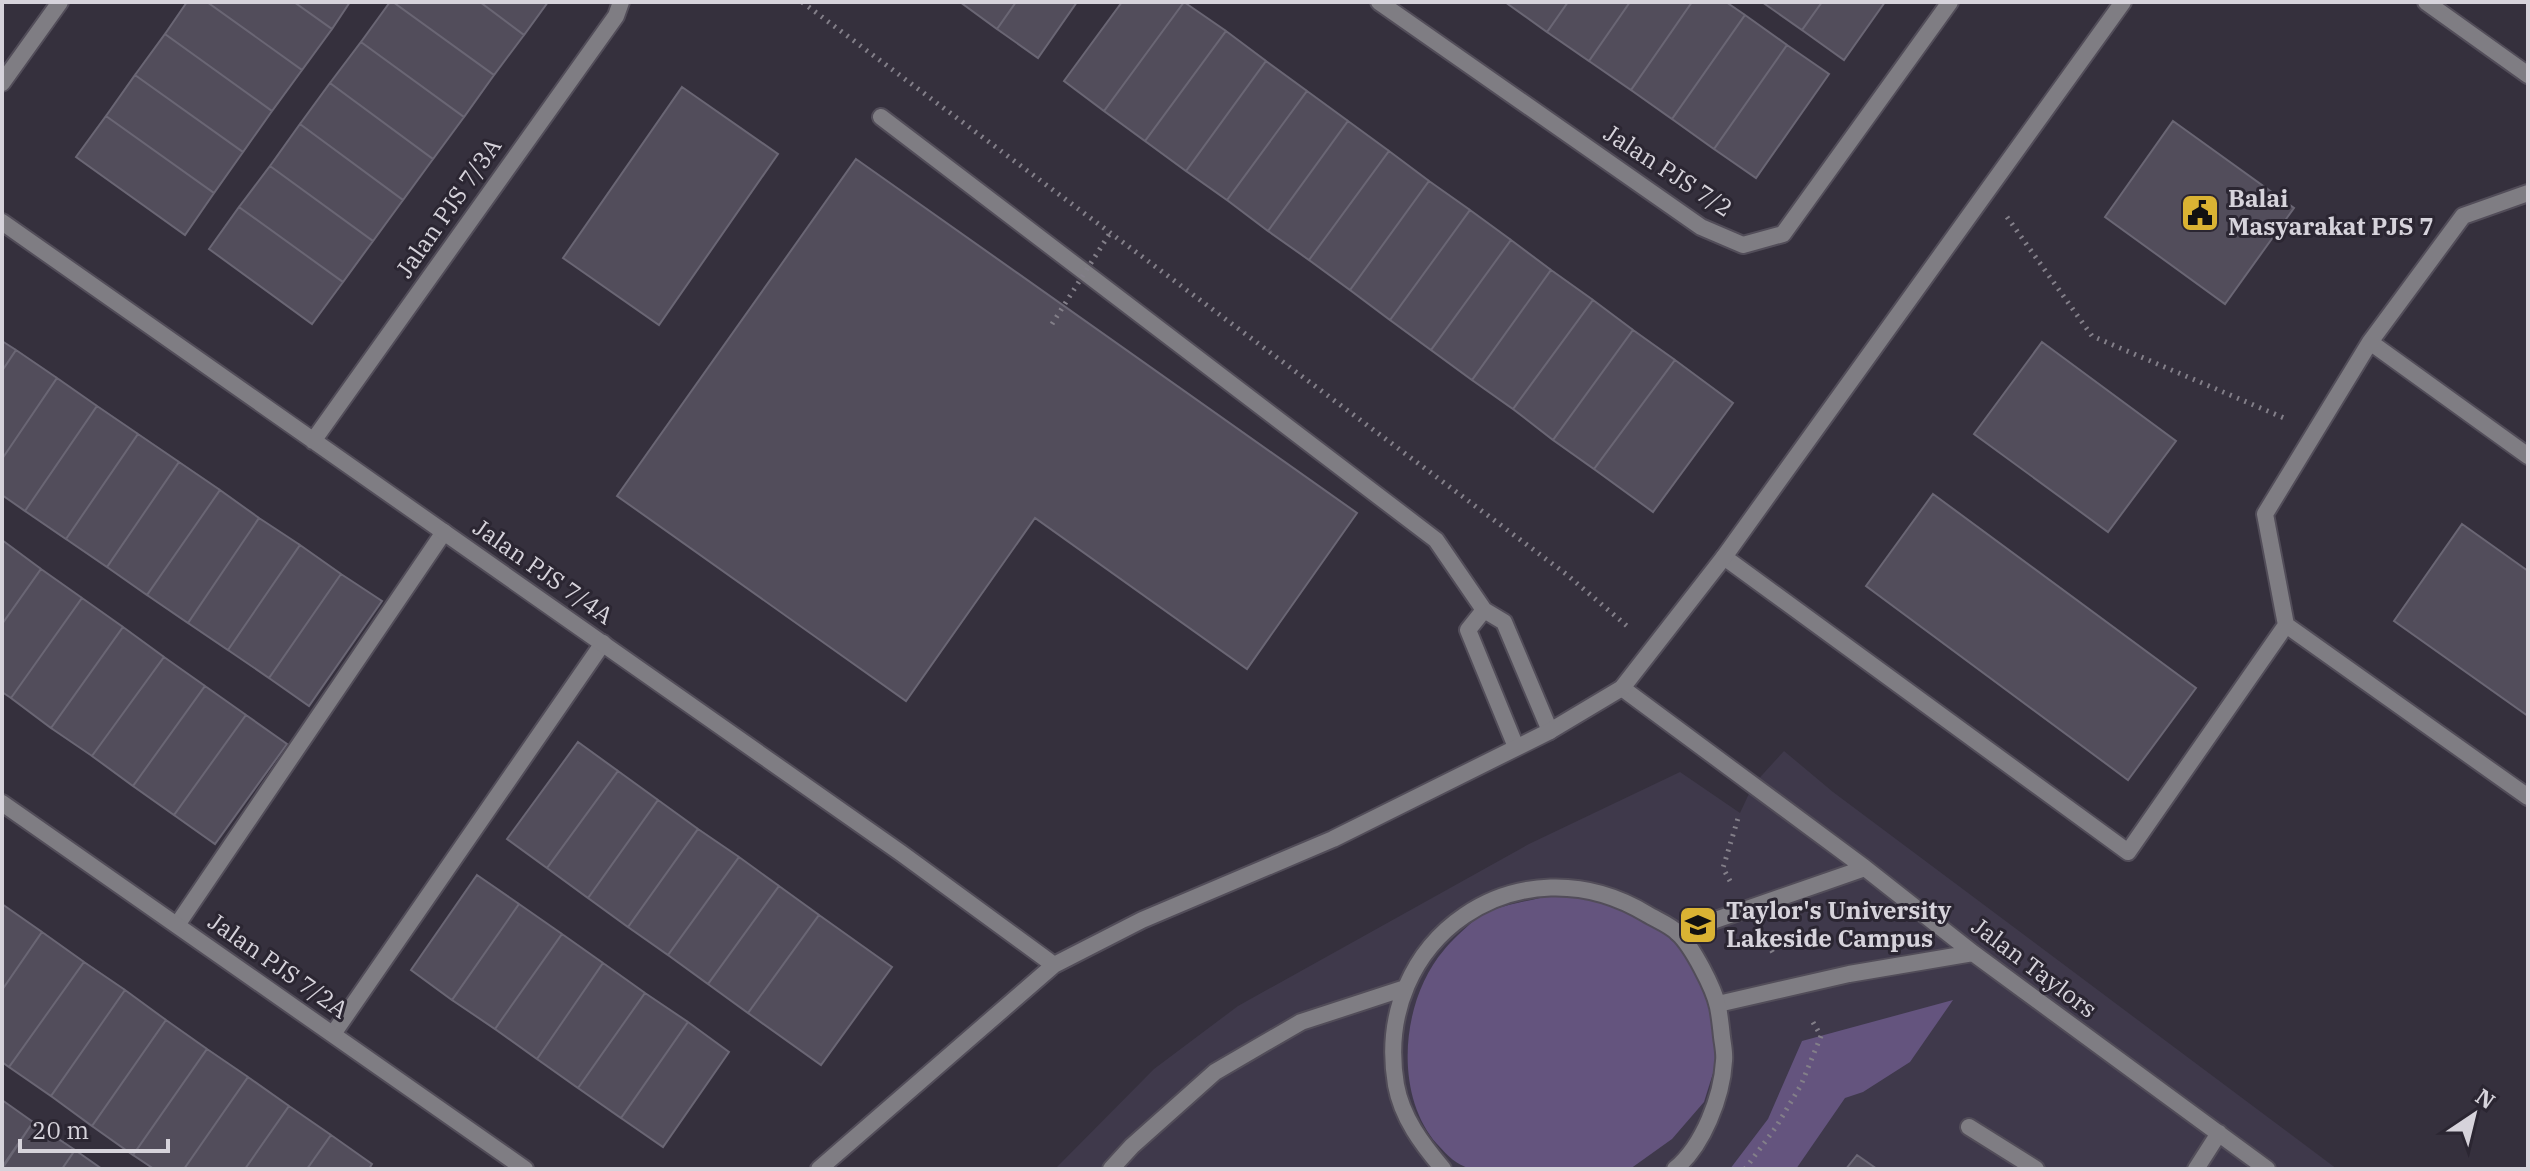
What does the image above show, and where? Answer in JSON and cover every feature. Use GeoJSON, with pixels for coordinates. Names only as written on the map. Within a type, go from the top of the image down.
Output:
{"type":"FeatureCollection","features":[{"type":"Feature","properties":{"kind":"street"},"geometry":{"type":"LineString","coordinates":[[2,83],[60,2]]}},
{"type":"Feature","properties":{"kind":"street","name":"Jalan PJS 7/3A"},"geometry":{"type":"LineString","coordinates":[[313,441],[616,16],[621,2]]}},
{"type":"Feature","properties":{"kind":"street","name":"Jalan PJS 7/2"},"geometry":{"type":"LineString","coordinates":[[1379,2],[1701,227],[1743,245],[1783,234],[1950,2]]}},
{"type":"Feature","properties":{"kind":"street"},"geometry":{"type":"LineString","coordinates":[[819,1169],[1054,965],[1142,920],[1333,839],[1550,731],[1622,688],[1724,557],[2123,2]]}},
{"type":"Feature","properties":{"kind":"street"},"geometry":{"type":"LineString","coordinates":[[2426,2],[2528,75]]}},
{"type":"Feature","properties":{"kind":"street"},"geometry":{"type":"LineString","coordinates":[[881,117],[1436,540],[1484,610],[1504,622],[1550,731]]}},
{"type":"Feature","properties":{"kind":"street"},"geometry":{"type":"LineString","coordinates":[[2528,193],[2463,216],[2370,342],[2265,514],[2286,625],[2528,797]]}},
{"type":"Feature","properties":{"kind":"street","name":"Jalan PJS 7/4A"},"geometry":{"type":"LineString","coordinates":[[2,222],[901,853],[1054,965]]}},
{"type":"Feature","properties":{"kind":"street"},"geometry":{"type":"LineString","coordinates":[[2370,342],[2528,456]]}},
{"type":"Feature","properties":{"kind":"street"},"geometry":{"type":"LineString","coordinates":[[177,925],[444,532]]}},
{"type":"Feature","properties":{"kind":"street"},"geometry":{"type":"LineString","coordinates":[[1724,557],[2128,852],[2286,625]]}},
{"type":"Feature","properties":{"kind":"street"},"geometry":{"type":"LineString","coordinates":[[1484,610],[1468,630],[1516,747]]}},
{"type":"Feature","properties":{"kind":"street"},"geometry":{"type":"LineString","coordinates":[[333,1034],[603,643]]}},
{"type":"Feature","properties":{"kind":"street","name":"Jalan Taylors"},"geometry":{"type":"LineString","coordinates":[[1622,688],[1865,868],[1973,953],[2267,1169]]}},
{"type":"Feature","properties":{"kind":"street","name":"Jalan PJS 7/2A"},"geometry":{"type":"LineString","coordinates":[[2,803],[525,1169]]}},
{"type":"Feature","properties":{"kind":"street"},"geometry":{"type":"LineString","coordinates":[[1678,933],[1865,868]]}},
{"type":"Feature","properties":{"kind":"street"},"geometry":{"type":"LineString","coordinates":[[1443,1169],[1415,1135],[1396,1087],[1393,1037],[1405,988],[1427,949],[1458,919],[1496,897],[1539,887],[1583,888],[1625,901],[1678,933],[1697,960],[1718,1004],[1725,1060],[1713,1114],[1684,1162],[1675,1169]]}},
{"type":"Feature","properties":{"kind":"street"},"geometry":{"type":"LineString","coordinates":[[1718,1004],[1849,974],[1973,953]]}},
{"type":"Feature","properties":{"kind":"street"},"geometry":{"type":"LineString","coordinates":[[1111,1169],[1132,1146],[1215,1072],[1301,1022],[1405,988]]}},
{"type":"Feature","properties":{"kind":"street"},"geometry":{"type":"LineString","coordinates":[[1969,1127],[2036,1169]]}},
{"type":"Feature","properties":{"kind":"street"},"geometry":{"type":"LineString","coordinates":[[2196,1169],[2219,1133]]}},
{"type":"Feature","properties":{"kind":"path"},"geometry":{"type":"LineString","coordinates":[[802,2],[1566,574],[1619,620]]}},
{"type":"Feature","properties":{"kind":"path"},"geometry":{"type":"LineString","coordinates":[[1988,191],[2092,336],[2315,432]]}},
{"type":"Feature","properties":{"kind":"path"},"geometry":{"type":"LineString","coordinates":[[1052,324],[1110,233]]}},
{"type":"Feature","properties":{"kind":"shaded area","name":"Taylor's University Lakeside Campus"},"geometry":{"type":"Polygon","coordinates":[[[1784,751],[1833,792],[2337,1169],[1055,1169],[1154,1069],[1238,1006],[1529,844],[1680,772],[1740,813],[1753,785],[1784,751]]]}},
{"type":"Feature","properties":{"kind":"shaded area"},"geometry":{"type":"Polygon","coordinates":[[[1557,894],[1615,899],[1659,927],[1695,961],[1716,1004],[1719,1054],[1704,1102],[1672,1139],[1630,1169],[1471,1169],[1452,1160],[1437,1144],[1413,1100],[1408,1047],[1411,1020],[1419,994],[1444,950],[1485,913],[1557,894]]]}},
{"type":"Feature","properties":{"kind":"shaded area"},"geometry":{"type":"Polygon","coordinates":[[[1953,1000],[1910,1062],[1863,1092],[1845,1098],[1796,1169],[1730,1169],[1768,1119],[1802,1041],[1953,1000]]]}},
{"type":"Feature","properties":{"kind":"building"},"geometry":{"type":"Polygon","coordinates":[[[187,2],[207,2],[302,70],[272,111],[165,34],[187,2]]]}},
{"type":"Feature","properties":{"kind":"building"},"geometry":{"type":"Polygon","coordinates":[[[207,2],[294,2],[332,29],[302,70],[207,2]]]}},
{"type":"Feature","properties":{"kind":"building"},"geometry":{"type":"Polygon","coordinates":[[[294,2],[350,2],[332,29],[294,2]]]}},
{"type":"Feature","properties":{"kind":"building"},"geometry":{"type":"Polygon","coordinates":[[[390,2],[494,75],[464,117],[361,42],[390,2]]]}},
{"type":"Feature","properties":{"kind":"building"},"geometry":{"type":"Polygon","coordinates":[[[393,2],[480,2],[524,35],[494,75],[393,2]]]}},
{"type":"Feature","properties":{"kind":"building"},"geometry":{"type":"Polygon","coordinates":[[[480,2],[548,2],[524,35],[480,2]]]}},
{"type":"Feature","properties":{"kind":"building"},"geometry":{"type":"Polygon","coordinates":[[[960,2],[1016,2],[997,29],[960,2]]]}},
{"type":"Feature","properties":{"kind":"building"},"geometry":{"type":"Polygon","coordinates":[[[1016,2],[1077,2],[1038,58],[997,29],[1016,2]]]}},
{"type":"Feature","properties":{"kind":"building"},"geometry":{"type":"Polygon","coordinates":[[[1122,2],[1184,2],[1104,111],[1064,81],[1122,2]]]}},
{"type":"Feature","properties":{"kind":"building"},"geometry":{"type":"Polygon","coordinates":[[[1184,2],[1226,31],[1145,141],[1104,111],[1184,2]]]}},
{"type":"Feature","properties":{"kind":"building"},"geometry":{"type":"Polygon","coordinates":[[[1505,2],[1568,2],[1547,32],[1505,2]]]}},
{"type":"Feature","properties":{"kind":"building"},"geometry":{"type":"Polygon","coordinates":[[[1568,2],[1630,2],[1589,61],[1547,32],[1568,2]]]}},
{"type":"Feature","properties":{"kind":"building"},"geometry":{"type":"Polygon","coordinates":[[[1630,2],[1692,2],[1631,90],[1589,61],[1630,2]]]}},
{"type":"Feature","properties":{"kind":"building"},"geometry":{"type":"Polygon","coordinates":[[[1692,2],[1726,2],[1745,15],[1672,119],[1631,90],[1692,2]]]}},
{"type":"Feature","properties":{"kind":"building"},"geometry":{"type":"Polygon","coordinates":[[[1762,2],[1822,2],[1802,30],[1762,2]]]}},
{"type":"Feature","properties":{"kind":"building"},"geometry":{"type":"Polygon","coordinates":[[[1822,2],[1885,2],[1844,60],[1802,30],[1822,2]]]}},
{"type":"Feature","properties":{"kind":"building"},"geometry":{"type":"Polygon","coordinates":[[[1745,15],[1787,45],[1714,149],[1672,119],[1745,15]]]}},
{"type":"Feature","properties":{"kind":"building"},"geometry":{"type":"Polygon","coordinates":[[[1226,31],[1266,61],[1186,171],[1145,141],[1226,31]]]}},
{"type":"Feature","properties":{"kind":"building"},"geometry":{"type":"Polygon","coordinates":[[[165,34],[272,111],[243,152],[135,75],[165,34]]]}},
{"type":"Feature","properties":{"kind":"building"},"geometry":{"type":"Polygon","coordinates":[[[361,42],[464,117],[433,159],[330,83],[361,42]]]}},
{"type":"Feature","properties":{"kind":"building"},"geometry":{"type":"Polygon","coordinates":[[[1787,45],[1829,74],[1756,178],[1714,149],[1787,45]]]}},
{"type":"Feature","properties":{"kind":"building"},"geometry":{"type":"Polygon","coordinates":[[[1266,61],[1307,91],[1227,200],[1186,171],[1266,61]]]}},
{"type":"Feature","properties":{"kind":"building"},"geometry":{"type":"Polygon","coordinates":[[[135,75],[243,152],[214,193],[106,116],[135,75]]]}},
{"type":"Feature","properties":{"kind":"building"},"geometry":{"type":"Polygon","coordinates":[[[330,83],[433,159],[403,200],[300,124],[330,83]]]}},
{"type":"Feature","properties":{"kind":"building"},"geometry":{"type":"Polygon","coordinates":[[[682,87],[778,154],[659,325],[563,258],[682,87]]]}},
{"type":"Feature","properties":{"kind":"building"},"geometry":{"type":"Polygon","coordinates":[[[1307,91],[1348,121],[1268,231],[1227,200],[1307,91]]]}},
{"type":"Feature","properties":{"kind":"building"},"geometry":{"type":"Polygon","coordinates":[[[106,116],[214,193],[185,235],[76,157],[106,116]]]}},
{"type":"Feature","properties":{"kind":"building"},"geometry":{"type":"Polygon","coordinates":[[[1348,121],[1389,151],[1309,260],[1268,231],[1348,121]]]}},
{"type":"Feature","properties":{"kind":"building","name":"Balai Masyarakat PJS 7"},"geometry":{"type":"Polygon","coordinates":[[[2173,121],[2294,208],[2225,304],[2105,217],[2173,121]]]}},
{"type":"Feature","properties":{"kind":"building"},"geometry":{"type":"Polygon","coordinates":[[[300,124],[403,200],[373,241],[270,166],[300,124]]]}},
{"type":"Feature","properties":{"kind":"building"},"geometry":{"type":"Polygon","coordinates":[[[1389,151],[1429,181],[1350,290],[1309,260],[1389,151]]]}},
{"type":"Feature","properties":{"kind":"building"},"geometry":{"type":"Polygon","coordinates":[[[856,159],[1357,513],[1247,669],[1035,518],[906,701],[617,496],[856,159]]]}},
{"type":"Feature","properties":{"kind":"building"},"geometry":{"type":"Polygon","coordinates":[[[270,166],[373,241],[343,282],[239,207],[270,166]]]}},
{"type":"Feature","properties":{"kind":"building"},"geometry":{"type":"Polygon","coordinates":[[[1429,181],[1470,210],[1390,320],[1350,290],[1429,181]]]}},
{"type":"Feature","properties":{"kind":"building"},"geometry":{"type":"Polygon","coordinates":[[[239,207],[343,282],[312,324],[209,249],[239,207]]]}},
{"type":"Feature","properties":{"kind":"building"},"geometry":{"type":"Polygon","coordinates":[[[1470,210],[1511,240],[1431,350],[1390,320],[1470,210]]]}},
{"type":"Feature","properties":{"kind":"building"},"geometry":{"type":"Polygon","coordinates":[[[1511,240],[1551,270],[1472,380],[1431,350],[1511,240]]]}},
{"type":"Feature","properties":{"kind":"building"},"geometry":{"type":"Polygon","coordinates":[[[1551,270],[1593,300],[1513,409],[1472,380],[1551,270]]]}},
{"type":"Feature","properties":{"kind":"building"},"geometry":{"type":"Polygon","coordinates":[[[1593,300],[1633,330],[1553,440],[1513,409],[1593,300]]]}},
{"type":"Feature","properties":{"kind":"building"},"geometry":{"type":"Polygon","coordinates":[[[1633,330],[1675,360],[1594,469],[1553,440],[1633,330]]]}},
{"type":"Feature","properties":{"kind":"building"},"geometry":{"type":"Polygon","coordinates":[[[2,341],[16,350],[2,371],[2,341]]]}},
{"type":"Feature","properties":{"kind":"building"},"geometry":{"type":"Polygon","coordinates":[[[2042,342],[2176,441],[2108,532],[1974,434],[2042,342]]]}},
{"type":"Feature","properties":{"kind":"building"},"geometry":{"type":"Polygon","coordinates":[[[16,350],[57,378],[2,459],[2,371],[16,350]]]}},
{"type":"Feature","properties":{"kind":"building"},"geometry":{"type":"Polygon","coordinates":[[[1675,360],[1733,403],[1653,512],[1594,469],[1675,360]]]}},
{"type":"Feature","properties":{"kind":"building"},"geometry":{"type":"Polygon","coordinates":[[[57,378],[97,406],[25,511],[2,495],[2,459],[57,378]]]}},
{"type":"Feature","properties":{"kind":"building"},"geometry":{"type":"Polygon","coordinates":[[[97,406],[138,434],[66,539],[25,511],[97,406]]]}},
{"type":"Feature","properties":{"kind":"building"},"geometry":{"type":"Polygon","coordinates":[[[138,434],[179,462],[107,567],[66,539],[138,434]]]}},
{"type":"Feature","properties":{"kind":"building"},"geometry":{"type":"Polygon","coordinates":[[[179,462],[220,490],[147,595],[107,567],[179,462]]]}},
{"type":"Feature","properties":{"kind":"building"},"geometry":{"type":"Polygon","coordinates":[[[220,490],[259,518],[188,623],[147,595],[220,490]]]}},
{"type":"Feature","properties":{"kind":"building"},"geometry":{"type":"Polygon","coordinates":[[[1933,494],[2196,688],[2128,780],[1866,586],[1933,494]]]}},
{"type":"Feature","properties":{"kind":"building"},"geometry":{"type":"Polygon","coordinates":[[[259,518],[300,545],[228,650],[188,623],[259,518]]]}},
{"type":"Feature","properties":{"kind":"building"},"geometry":{"type":"Polygon","coordinates":[[[2462,524],[2528,571],[2528,716],[2394,621],[2462,524]]]}},
{"type":"Feature","properties":{"kind":"building"},"geometry":{"type":"Polygon","coordinates":[[[2,540],[41,569],[2,624],[2,540]]]}},
{"type":"Feature","properties":{"kind":"building"},"geometry":{"type":"Polygon","coordinates":[[[300,545],[341,574],[269,678],[228,650],[300,545]]]}},
{"type":"Feature","properties":{"kind":"building"},"geometry":{"type":"Polygon","coordinates":[[[41,569],[82,598],[11,698],[2,692],[2,624],[41,569]]]}},
{"type":"Feature","properties":{"kind":"building"},"geometry":{"type":"Polygon","coordinates":[[[341,574],[382,601],[309,706],[269,678],[341,574]]]}},
{"type":"Feature","properties":{"kind":"building"},"geometry":{"type":"Polygon","coordinates":[[[82,598],[123,627],[51,728],[11,698],[82,598]]]}},
{"type":"Feature","properties":{"kind":"building"},"geometry":{"type":"Polygon","coordinates":[[[123,627],[164,657],[92,756],[51,728],[123,627]]]}},
{"type":"Feature","properties":{"kind":"building"},"geometry":{"type":"Polygon","coordinates":[[[164,657],[205,686],[133,786],[92,756],[164,657]]]}},
{"type":"Feature","properties":{"kind":"building"},"geometry":{"type":"Polygon","coordinates":[[[205,686],[246,715],[174,815],[133,786],[205,686]]]}},
{"type":"Feature","properties":{"kind":"building"},"geometry":{"type":"Polygon","coordinates":[[[246,715],[287,744],[215,844],[174,815],[246,715]]]}},
{"type":"Feature","properties":{"kind":"building"},"geometry":{"type":"Polygon","coordinates":[[[578,742],[618,771],[547,868],[507,839],[578,742]]]}},
{"type":"Feature","properties":{"kind":"building"},"geometry":{"type":"Polygon","coordinates":[[[618,771],[658,800],[588,898],[547,868],[618,771]]]}},
{"type":"Feature","properties":{"kind":"building"},"geometry":{"type":"Polygon","coordinates":[[[658,800],[698,829],[628,927],[588,898],[658,800]]]}},
{"type":"Feature","properties":{"kind":"building"},"geometry":{"type":"Polygon","coordinates":[[[698,829],[739,857],[668,955],[628,927],[698,829]]]}},
{"type":"Feature","properties":{"kind":"building"},"geometry":{"type":"Polygon","coordinates":[[[739,857],[779,886],[708,984],[668,955],[739,857]]]}},
{"type":"Feature","properties":{"kind":"building"},"geometry":{"type":"Polygon","coordinates":[[[477,875],[519,904],[452,1000],[411,970],[477,875]]]}},
{"type":"Feature","properties":{"kind":"building"},"geometry":{"type":"Polygon","coordinates":[[[779,886],[819,915],[748,1013],[708,984],[779,886]]]}},
{"type":"Feature","properties":{"kind":"building"},"geometry":{"type":"Polygon","coordinates":[[[2,904],[42,932],[2,990],[2,904]]]}},
{"type":"Feature","properties":{"kind":"building"},"geometry":{"type":"Polygon","coordinates":[[[519,904],[562,934],[495,1029],[452,1000],[519,904]]]}},
{"type":"Feature","properties":{"kind":"building"},"geometry":{"type":"Polygon","coordinates":[[[819,915],[892,967],[821,1065],[748,1013],[819,915]]]}},
{"type":"Feature","properties":{"kind":"building"},"geometry":{"type":"Polygon","coordinates":[[[42,932],[84,962],[9,1067],[2,1062],[2,990],[42,932]]]}},
{"type":"Feature","properties":{"kind":"building"},"geometry":{"type":"Polygon","coordinates":[[[562,934],[603,963],[537,1059],[495,1029],[562,934]]]}},
{"type":"Feature","properties":{"kind":"building"},"geometry":{"type":"Polygon","coordinates":[[[84,962],[125,990],[51,1096],[9,1067],[84,962]]]}},
{"type":"Feature","properties":{"kind":"building"},"geometry":{"type":"Polygon","coordinates":[[[603,963],[645,993],[578,1088],[537,1059],[603,963]]]}},
{"type":"Feature","properties":{"kind":"building"},"geometry":{"type":"Polygon","coordinates":[[[125,990],[166,1020],[92,1126],[51,1096],[125,990]]]}},
{"type":"Feature","properties":{"kind":"building"},"geometry":{"type":"Polygon","coordinates":[[[645,993],[688,1022],[621,1118],[578,1088],[645,993]]]}},
{"type":"Feature","properties":{"kind":"building"},"geometry":{"type":"Polygon","coordinates":[[[166,1020],[207,1049],[133,1155],[92,1126],[166,1020]]]}},
{"type":"Feature","properties":{"kind":"building"},"geometry":{"type":"Polygon","coordinates":[[[688,1022],[729,1052],[663,1147],[621,1118],[688,1022]]]}},
{"type":"Feature","properties":{"kind":"building"},"geometry":{"type":"Polygon","coordinates":[[[207,1049],[248,1077],[184,1169],[154,1169],[133,1155],[207,1049]]]}},
{"type":"Feature","properties":{"kind":"building"},"geometry":{"type":"Polygon","coordinates":[[[248,1077],[289,1106],[245,1169],[184,1169],[248,1077]]]}},
{"type":"Feature","properties":{"kind":"building"},"geometry":{"type":"Polygon","coordinates":[[[2,1100],[33,1122],[2,1167],[2,1100]]]}},
{"type":"Feature","properties":{"kind":"building"},"geometry":{"type":"Polygon","coordinates":[[[289,1106],[331,1135],[307,1169],[245,1169],[289,1106]]]}},
{"type":"Feature","properties":{"kind":"building"},"geometry":{"type":"Polygon","coordinates":[[[33,1122],[75,1150],[62,1169],[2,1169],[33,1122]]]}},
{"type":"Feature","properties":{"kind":"building"},"geometry":{"type":"Polygon","coordinates":[[[331,1135],[372,1164],[369,1169],[307,1169],[331,1135]]]}},
{"type":"Feature","properties":{"kind":"building"},"geometry":{"type":"Polygon","coordinates":[[[75,1150],[102,1169],[62,1169],[75,1150]]]}},
{"type":"Feature","properties":{"kind":"building"},"geometry":{"type":"Polygon","coordinates":[[[1857,1155],[1877,1169],[1846,1169],[1857,1155]]]}},
{"type":"Feature","properties":{"kind":"place","name":"Balai Masyarakat PJS 7"},"geometry":{"type":"Point","coordinates":[2200,213]}},
{"type":"Feature","properties":{"kind":"place","name":"Taylor's University Lakeside Campus"},"geometry":{"type":"Point","coordinates":[1698,925]}}]}
